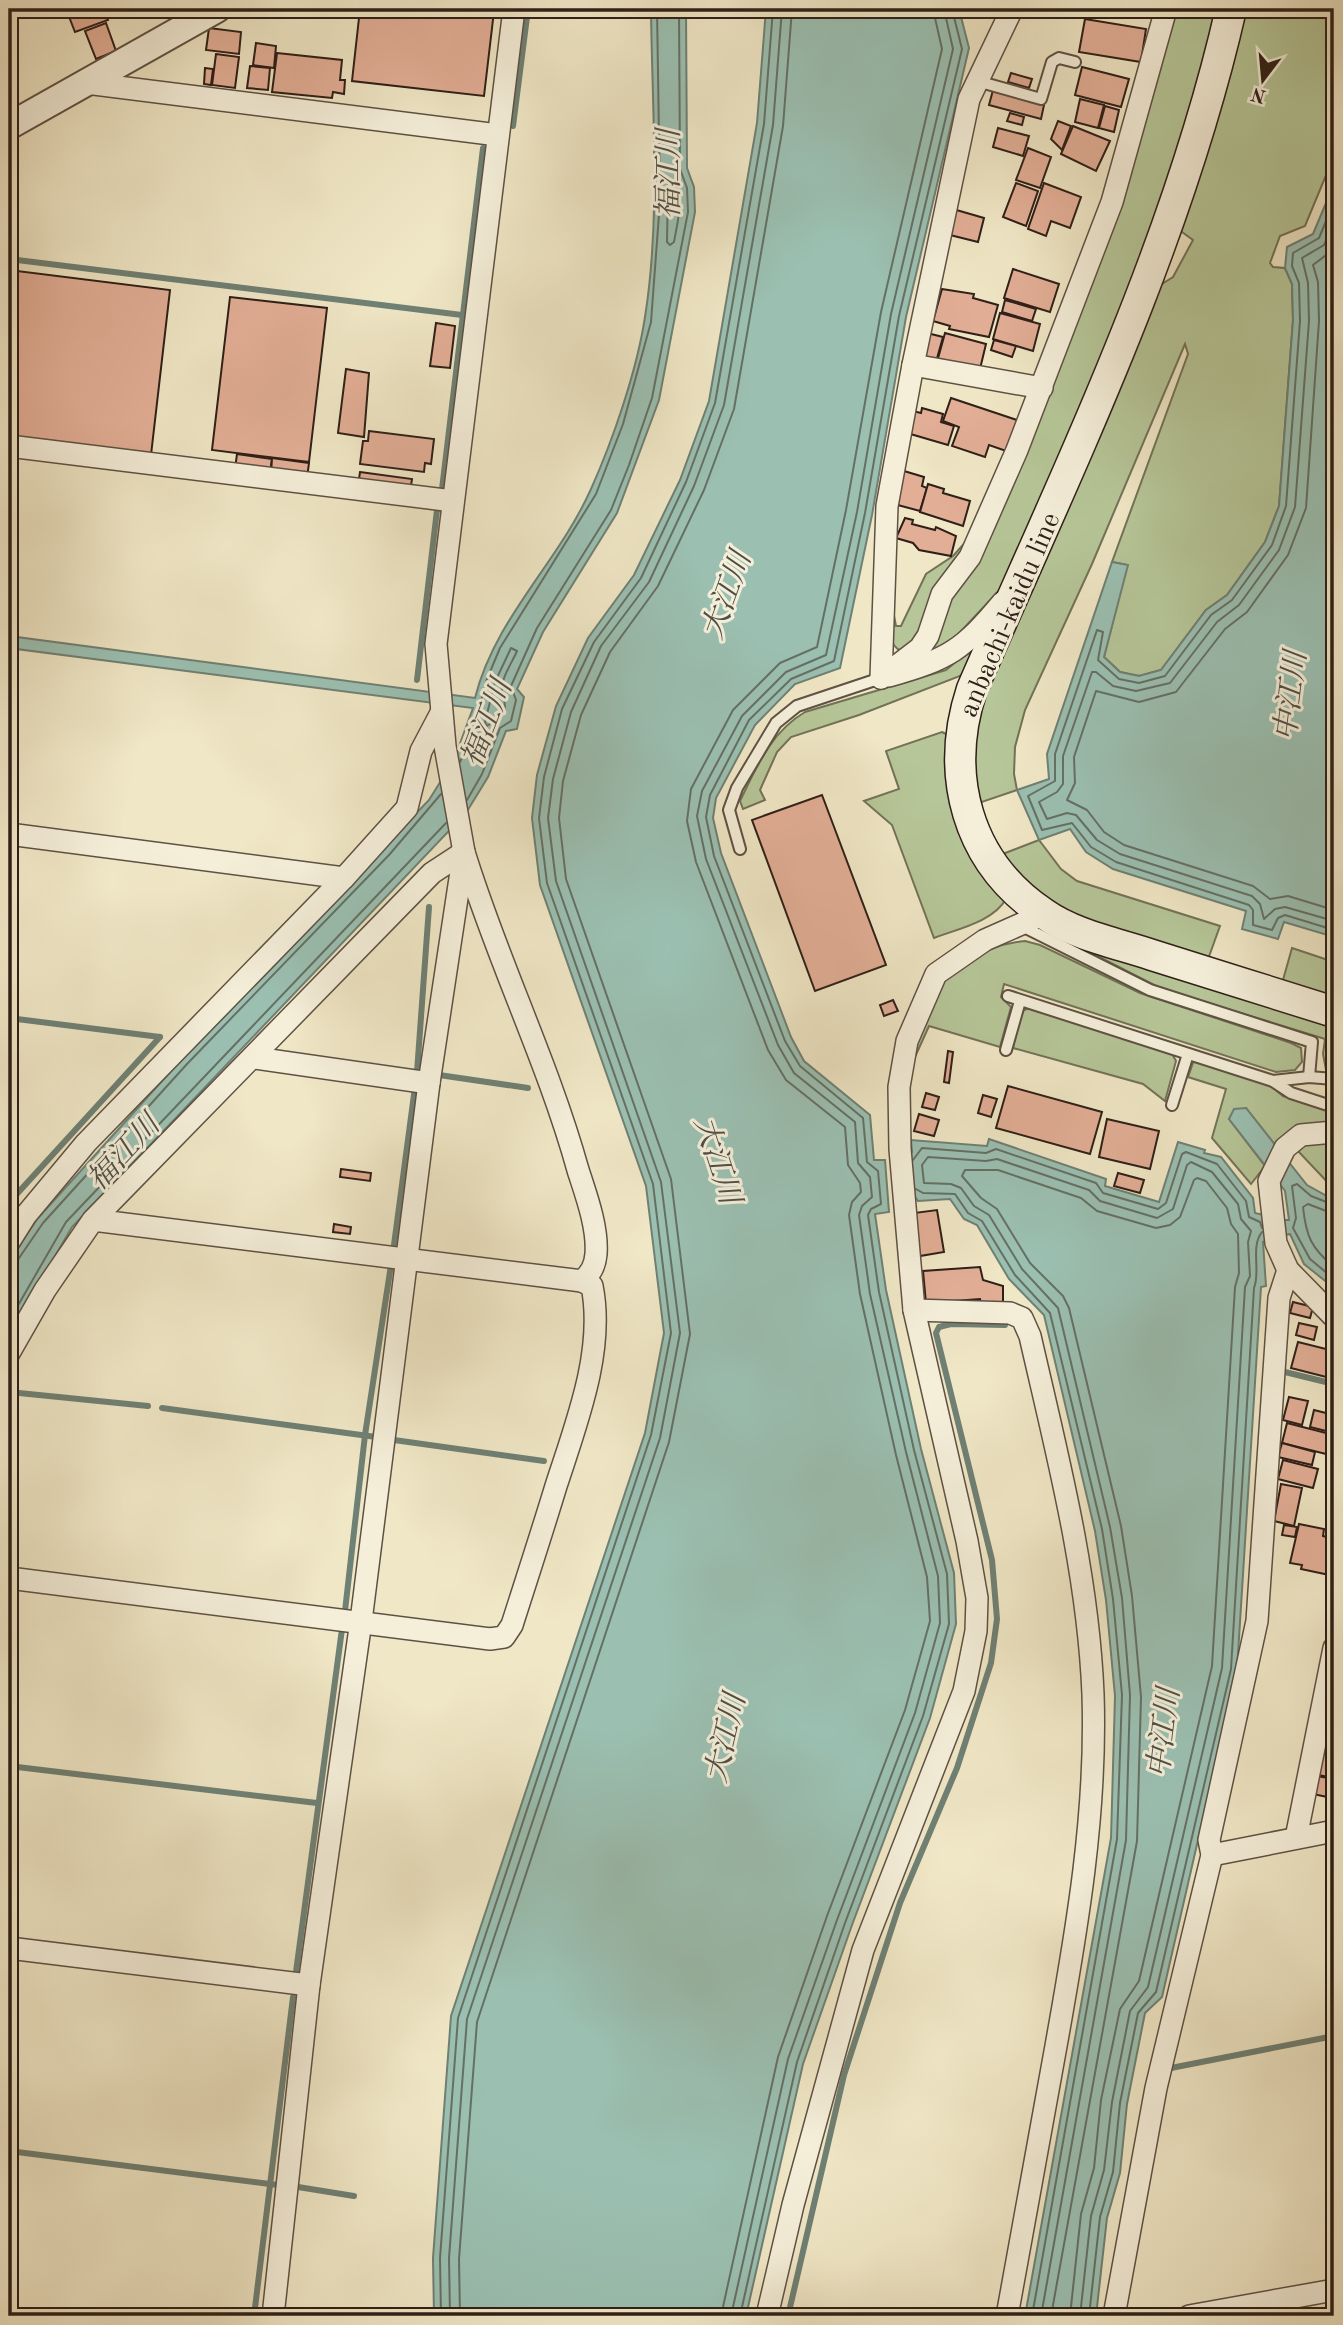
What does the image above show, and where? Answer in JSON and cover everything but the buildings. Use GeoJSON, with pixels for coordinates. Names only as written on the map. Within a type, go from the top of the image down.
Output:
{"type":"FeatureCollection","features":[{"type":"Feature","properties":{"kind":"main road","name":"anbachi-kaidu line"},"geometry":{"type":"LineString","coordinates":[[1231,9],[1191,160],[1112,369],[962,718],[958,746],[960,774],[971,824],[982,849],[1032,919],[1334,1012]]}},
{"type":"Feature","properties":{"kind":"street"},"geometry":{"type":"LineString","coordinates":[[9,126],[217,9]]}},
{"type":"Feature","properties":{"kind":"street"},"geometry":{"type":"LineString","coordinates":[[514,9],[436,644],[437,685],[463,843],[484,918],[565,1124],[585,1194],[596,1253],[592,1273],[582,1281]]}},
{"type":"Feature","properties":{"kind":"street"},"geometry":{"type":"LineString","coordinates":[[881,678],[887,506],[913,365],[968,99],[1012,9]]}},
{"type":"Feature","properties":{"kind":"street"},"geometry":{"type":"LineString","coordinates":[[881,678],[920,648],[928,636],[942,594],[970,557],[1042,388],[1112,202],[1166,9]]}},
{"type":"Feature","properties":{"kind":"street"},"geometry":{"type":"LineString","coordinates":[[86,83],[498,135]]}},
{"type":"Feature","properties":{"kind":"street"},"geometry":{"type":"LineString","coordinates":[[913,365],[1042,388]]}},
{"type":"Feature","properties":{"kind":"street"},"geometry":{"type":"LineString","coordinates":[[9,446],[453,501]]}},
{"type":"Feature","properties":{"kind":"street"},"geometry":{"type":"LineString","coordinates":[[881,678],[951,655],[981,628],[1017,585]]}},
{"type":"Feature","properties":{"kind":"street"},"geometry":{"type":"LineString","coordinates":[[9,1242],[17,1211],[344,878],[407,808],[421,751],[441,710]]}},
{"type":"Feature","properties":{"kind":"street"},"geometry":{"type":"LineString","coordinates":[[9,835],[344,878]]}},
{"type":"Feature","properties":{"kind":"street"},"geometry":{"type":"LineString","coordinates":[[9,1353],[46,1290],[93,1220],[255,1058],[463,843]]}},
{"type":"Feature","properties":{"kind":"street"},"geometry":{"type":"LineString","coordinates":[[273,2316],[309,1985],[362,1621],[406,1257],[421,1082],[463,843]]}},
{"type":"Feature","properties":{"kind":"street"},"geometry":{"type":"LineString","coordinates":[[767,2316],[793,2205],[863,1950],[964,1691],[976,1631],[977,1598],[967,1541],[914,1310],[902,1208],[899,1087],[907,1041],[936,974],[985,940],[1032,919]]}},
{"type":"Feature","properties":{"kind":"street"},"geometry":{"type":"LineString","coordinates":[[255,1058],[421,1082]]}},
{"type":"Feature","properties":{"kind":"street"},"geometry":{"type":"LineString","coordinates":[[1334,1132],[1301,1135],[1285,1148],[1269,1181],[1276,1244],[1288,1270],[1334,1317]]}},
{"type":"Feature","properties":{"kind":"street"},"geometry":{"type":"LineString","coordinates":[[9,1578],[490,1639],[504,1637],[512,1625],[574,1430],[589,1367],[596,1307],[592,1286],[582,1281],[93,1220]]}},
{"type":"Feature","properties":{"kind":"street"},"geometry":{"type":"LineString","coordinates":[[1114,2316],[1156,2088],[1212,1854],[1209,1840],[1257,1621],[1279,1298],[1288,1270]]}},
{"type":"Feature","properties":{"kind":"street"},"geometry":{"type":"LineString","coordinates":[[914,1310],[1010,1313],[1022,1318],[1030,1336],[1074,1525],[1088,1623],[1093,1695],[1092,1814],[1069,1971],[1007,2316]]}},
{"type":"Feature","properties":{"kind":"street"},"geometry":{"type":"LineString","coordinates":[[1296,1838],[1334,1648]]}},
{"type":"Feature","properties":{"kind":"street"},"geometry":{"type":"LineString","coordinates":[[1212,1854],[1334,1831]]}},
{"type":"Feature","properties":{"kind":"street"},"geometry":{"type":"LineString","coordinates":[[9,1948],[309,1985]]}},
{"type":"Feature","properties":{"kind":"street"},"geometry":{"type":"LineString","coordinates":[[1189,2316],[1334,2290]]}},
{"type":"Feature","properties":{"kind":"lane"},"geometry":{"type":"LineString","coordinates":[[977,81],[1041,99],[1052,62],[1059,58],[1075,62]]}},
{"type":"Feature","properties":{"kind":"lane"},"geometry":{"type":"LineString","coordinates":[[740,849],[729,810],[741,780],[776,723],[797,706],[881,678]]}},
{"type":"Feature","properties":{"kind":"lane"},"geometry":{"type":"LineString","coordinates":[[1032,919],[1150,990],[1312,1042],[1310,1077]]}},
{"type":"Feature","properties":{"kind":"lane"},"geometry":{"type":"LineString","coordinates":[[1008,996],[1273,1081],[1291,1093],[1334,1107]]}},
{"type":"Feature","properties":{"kind":"lane"},"geometry":{"type":"LineString","coordinates":[[1006,1050],[1020,1001]]}},
{"type":"Feature","properties":{"kind":"lane"},"geometry":{"type":"LineString","coordinates":[[1172,1105],[1188,1054]]}},
{"type":"Feature","properties":{"kind":"lane"},"geometry":{"type":"LineString","coordinates":[[1273,1081],[1310,1077],[1334,1079]]}},
{"type":"Feature","properties":{"kind":"shaded area"},"geometry":{"type":"Polygon","coordinates":[[[1173,9],[1221,9],[1155,232],[1008,581],[950,643],[932,655],[923,650],[946,595],[975,557],[1173,9]]]}},
{"type":"Feature","properties":{"kind":"shaded area"},"geometry":{"type":"Polygon","coordinates":[[[1242,9],[1334,9],[1334,156],[1305,226],[1280,236],[1270,263],[1273,267],[1285,268],[1292,284],[1293,320],[1279,506],[1265,542],[1227,595],[1206,610],[1161,670],[1139,676],[1120,672],[1104,657],[1127,565],[1112,562],[1188,354],[1185,344],[1092,564],[1025,710],[1015,747],[1014,774],[1017,790],[976,804],[972,728],[1154,289],[1173,277],[1193,240],[1178,229],[1242,9]]]}},
{"type":"Feature","properties":{"kind":"shaded area"},"geometry":{"type":"Polygon","coordinates":[[[971,536],[923,631],[902,651],[896,648],[890,630],[891,600],[896,626],[901,626],[926,574],[953,556],[971,536]]]}},
{"type":"Feature","properties":{"kind":"shaded area"},"geometry":{"type":"Polygon","coordinates":[[[978,643],[967,670],[960,676],[859,715],[791,737],[777,752],[760,790],[765,800],[743,809],[740,801],[759,763],[774,740],[793,720],[805,712],[946,670],[978,643]]]}},
{"type":"Feature","properties":{"kind":"shaded area"},"geometry":{"type":"Polygon","coordinates":[[[942,732],[948,735],[956,804],[966,841],[988,879],[1006,899],[993,914],[984,919],[934,938],[892,825],[864,801],[899,789],[886,751],[942,732]]]}},
{"type":"Feature","properties":{"kind":"shaded area"},"geometry":{"type":"Polygon","coordinates":[[[1039,840],[1061,869],[1077,881],[1220,926],[1207,962],[1086,921],[1033,891],[1000,855],[1039,840]]]}},
{"type":"Feature","properties":{"kind":"shaded area"},"geometry":{"type":"Polygon","coordinates":[[[1062,938],[1334,1024],[1334,1075],[1327,1075],[1323,1054],[1325,1039],[1160,988],[1062,938]]]}},
{"type":"Feature","properties":{"kind":"shaded area"},"geometry":{"type":"Polygon","coordinates":[[[1025,941],[1040,945],[1140,993],[1291,1043],[1301,1048],[1302,1062],[1295,1070],[1276,1072],[1004,984],[1001,997],[1011,1007],[1000,1047],[929,1026],[910,1068],[920,1017],[940,984],[979,955],[994,948],[1025,941]]]}},
{"type":"Feature","properties":{"kind":"shaded area"},"geometry":{"type":"Polygon","coordinates":[[[1292,948],[1334,962],[1334,1002],[1281,987],[1292,948]]]}},
{"type":"Feature","properties":{"kind":"shaded area"},"geometry":{"type":"Polygon","coordinates":[[[1030,1008],[1171,1052],[1176,1061],[1165,1101],[1143,1084],[1013,1048],[1021,1011],[1030,1008]]]}},
{"type":"Feature","properties":{"kind":"shaded area"},"geometry":{"type":"Polygon","coordinates":[[[1194,1060],[1265,1081],[1283,1096],[1334,1112],[1334,1128],[1275,1145],[1246,1108],[1229,1119],[1265,1166],[1251,1184],[1212,1138],[1226,1089],[1188,1077],[1194,1060]]]}},
{"type":"Feature","properties":{"kind":"shaded area"},"geometry":{"type":"Polygon","coordinates":[[[1334,1139],[1332,1187],[1298,1151],[1302,1141],[1334,1139]]]}},
{"type":"Feature","properties":{"kind":"water","name":"福江川"},"geometry":{"type":"Polygon","coordinates":[[[651,9],[686,9],[687,168],[694,187],[695,212],[659,400],[617,513],[543,632],[517,689],[524,697],[517,729],[506,731],[488,777],[466,813],[72,1227],[9,1335],[9,1261],[37,1219],[182,1059],[429,800],[454,760],[473,708],[9,648],[9,636],[475,698],[484,669],[497,642],[562,542],[591,489],[616,427],[636,359],[645,317],[653,240],[651,9]]]}},
{"type":"Feature","properties":{"kind":"water","name":"大江川"},"geometry":{"type":"Polygon","coordinates":[[[766,9],[959,9],[969,48],[906,317],[872,515],[840,668],[795,684],[755,725],[716,798],[713,818],[721,853],[791,1037],[804,1061],[870,1115],[874,1160],[885,1160],[889,1212],[875,1214],[886,1290],[921,1449],[954,1573],[956,1624],[930,1718],[803,2064],[746,2316],[434,2316],[433,2258],[451,2016],[645,1433],[664,1333],[646,1186],[540,885],[532,818],[537,775],[556,706],[588,638],[634,575],[680,480],[709,401],[757,123],[766,9]]]}},
{"type":"Feature","properties":{"kind":"water","name":"中江川"},"geometry":{"type":"Polygon","coordinates":[[[1334,184],[1334,937],[1284,922],[1278,939],[1242,929],[1246,911],[1113,869],[1086,852],[1070,829],[1039,840],[1017,790],[1049,779],[1047,754],[1112,562],[1128,565],[1104,657],[1120,672],[1139,676],[1161,670],[1206,610],[1227,595],[1265,542],[1279,506],[1293,320],[1292,284],[1285,268],[1287,247],[1313,234],[1334,184]]]}},
{"type":"Feature","properties":{"kind":"water"},"geometry":{"type":"Polygon","coordinates":[[[1246,1108],[1307,1185],[1334,1200],[1334,1288],[1304,1264],[1290,1234],[1282,1236],[1278,1220],[1289,1220],[1285,1191],[1229,1119],[1234,1109],[1246,1108]]]}},
{"type":"Feature","properties":{"kind":"water","name":"中江川"},"geometry":{"type":"Polygon","coordinates":[[[989,1139],[1106,1179],[1105,1186],[1159,1202],[1178,1142],[1221,1157],[1253,1198],[1255,1213],[1268,1216],[1270,1239],[1263,1242],[1266,1286],[1261,1287],[1237,1670],[1162,1997],[1145,2013],[1127,2104],[1120,2173],[1107,2218],[1096,2316],[1025,2316],[1111,1838],[1115,1696],[1106,1600],[1095,1531],[1044,1315],[1009,1279],[977,1225],[964,1219],[950,1199],[918,1201],[915,1197],[908,1197],[905,1154],[912,1152],[911,1140],[987,1146],[989,1139]]]}},
{"type":"Feature","properties":{"kind":"waterway"},"geometry":{"type":"LineString","coordinates":[[513,126],[528,9]]}},
{"type":"Feature","properties":{"kind":"waterway"},"geometry":{"type":"LineString","coordinates":[[442,489],[483,148]]}},
{"type":"Feature","properties":{"kind":"waterway"},"geometry":{"type":"LineString","coordinates":[[9,259],[462,315]]}},
{"type":"Feature","properties":{"kind":"waterway"},"geometry":{"type":"LineString","coordinates":[[417,680],[437,510]]}},
{"type":"Feature","properties":{"kind":"waterway"},"geometry":{"type":"LineString","coordinates":[[394,1245],[417,1072],[429,907]]}},
{"type":"Feature","properties":{"kind":"waterway"},"geometry":{"type":"LineString","coordinates":[[9,1018],[160,1037]]}},
{"type":"Feature","properties":{"kind":"waterway"},"geometry":{"type":"LineString","coordinates":[[15,1196],[160,1037]]}},
{"type":"Feature","properties":{"kind":"waterway"},"geometry":{"type":"LineString","coordinates":[[439,1075],[528,1088]]}},
{"type":"Feature","properties":{"kind":"waterway"},"geometry":{"type":"LineString","coordinates":[[345,1611],[365,1435],[391,1265]]}},
{"type":"Feature","properties":{"kind":"waterway"},"geometry":{"type":"LineString","coordinates":[[788,2316],[844,2075],[900,1903],[957,1768],[991,1663],[997,1619],[992,1560],[936,1333],[939,1327],[951,1324],[1005,1325]]}},
{"type":"Feature","properties":{"kind":"waterway"},"geometry":{"type":"LineString","coordinates":[[1285,1372],[1334,1384]]}},
{"type":"Feature","properties":{"kind":"waterway"},"geometry":{"type":"LineString","coordinates":[[9,1392],[148,1406]]}},
{"type":"Feature","properties":{"kind":"waterway"},"geometry":{"type":"LineString","coordinates":[[162,1408],[376,1437]]}},
{"type":"Feature","properties":{"kind":"waterway"},"geometry":{"type":"LineString","coordinates":[[394,1440],[544,1461]]}},
{"type":"Feature","properties":{"kind":"waterway"},"geometry":{"type":"LineString","coordinates":[[296,1972],[342,1629]]}},
{"type":"Feature","properties":{"kind":"waterway"},"geometry":{"type":"LineString","coordinates":[[9,1766],[317,1803]]}},
{"type":"Feature","properties":{"kind":"waterway"},"geometry":{"type":"LineString","coordinates":[[254,2316],[293,1997]]}},
{"type":"Feature","properties":{"kind":"waterway"},"geometry":{"type":"LineString","coordinates":[[1171,2068],[1334,2036]]}},
{"type":"Feature","properties":{"kind":"waterway"},"geometry":{"type":"LineString","coordinates":[[9,2151],[278,2185]]}},
{"type":"Feature","properties":{"kind":"waterway"},"geometry":{"type":"LineString","coordinates":[[298,2187],[354,2196]]}}]}
